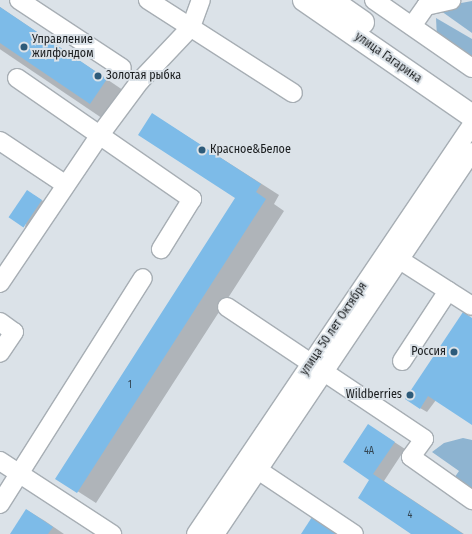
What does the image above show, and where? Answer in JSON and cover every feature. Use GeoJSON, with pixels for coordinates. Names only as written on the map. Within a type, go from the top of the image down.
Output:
{"type":"FeatureCollection","features":[{"type":"Feature","properties":{"kind":"main road","name":"улица Гагарина"},"geometry":{"type":"LineString","coordinates":[[304,0],[472,116]]}},
{"type":"Feature","properties":{"kind":"main road","name":"улица Гагарина"},"geometry":{"type":"LineString","coordinates":[[331,0],[472,98]]}},
{"type":"Feature","properties":{"kind":"street"},"geometry":{"type":"LineString","coordinates":[[19,0],[122,68]]}},
{"type":"Feature","properties":{"kind":"street"},"geometry":{"type":"LineString","coordinates":[[148,0],[293,93]]}},
{"type":"Feature","properties":{"kind":"street"},"geometry":{"type":"LineString","coordinates":[[0,283],[99,136],[140,81],[191,27],[201,0]]}},
{"type":"Feature","properties":{"kind":"street"},"geometry":{"type":"LineString","coordinates":[[374,0],[472,68]]}},
{"type":"Feature","properties":{"kind":"street"},"geometry":{"type":"LineString","coordinates":[[412,26],[426,6],[451,0]]}},
{"type":"Feature","properties":{"kind":"street"},"geometry":{"type":"LineString","coordinates":[[17,78],[192,199],[161,249]]}},
{"type":"Feature","properties":{"kind":"street","name":"улица 50 лет Октября"},"geometry":{"type":"LineString","coordinates":[[196,534],[252,465],[393,255],[472,125]]}},
{"type":"Feature","properties":{"kind":"street"},"geometry":{"type":"LineString","coordinates":[[0,141],[66,185]]}},
{"type":"Feature","properties":{"kind":"street","name":"улица 50 лет Октября"},"geometry":{"type":"LineString","coordinates":[[393,255],[472,152]]}},
{"type":"Feature","properties":{"kind":"street"},"geometry":{"type":"LineString","coordinates":[[393,255],[472,306]]}},
{"type":"Feature","properties":{"kind":"street"},"geometry":{"type":"LineString","coordinates":[[0,504],[20,475],[143,278]]}},
{"type":"Feature","properties":{"kind":"street"},"geometry":{"type":"LineString","coordinates":[[402,361],[448,290]]}},
{"type":"Feature","properties":{"kind":"street"},"geometry":{"type":"LineString","coordinates":[[227,307],[424,439],[410,457],[472,500]]}},
{"type":"Feature","properties":{"kind":"street"},"geometry":{"type":"LineString","coordinates":[[0,322],[14,332],[0,353]]}},
{"type":"Feature","properties":{"kind":"street"},"geometry":{"type":"LineString","coordinates":[[0,461],[112,534]]}},
{"type":"Feature","properties":{"kind":"street"},"geometry":{"type":"LineString","coordinates":[[252,465],[354,534]]}},
{"type":"Feature","properties":{"kind":"street","name":"улица 50 лет Октября"},"geometry":{"type":"LineString","coordinates":[[215,534],[252,465]]}},
{"type":"Feature","properties":{"kind":"shaded area"},"geometry":{"type":"Polygon","coordinates":[[[472,1],[472,33],[441,11],[445,6],[472,1]]]}},
{"type":"Feature","properties":{"kind":"shaded area"},"geometry":{"type":"Polygon","coordinates":[[[436,18],[472,39],[472,55],[468,60],[437,38],[436,18]]]}},
{"type":"Feature","properties":{"kind":"shaded area"},"geometry":{"type":"Polygon","coordinates":[[[463,438],[472,440],[472,495],[452,481],[459,471],[432,452],[444,443],[463,438]]]}},
{"type":"Feature","properties":{"kind":"building"},"geometry":{"type":"Polygon","coordinates":[[[0,7],[107,79],[90,104],[0,43],[0,7]]]}},
{"type":"Feature","properties":{"kind":"building"},"geometry":{"type":"Polygon","coordinates":[[[152,113],[261,184],[256,192],[266,199],[77,493],[55,479],[235,198],[138,135],[152,113]]]}},
{"type":"Feature","properties":{"kind":"building"},"geometry":{"type":"Polygon","coordinates":[[[27,190],[42,200],[23,227],[9,217],[27,190]]]}},
{"type":"Feature","properties":{"kind":"building","name":"Россия"},"geometry":{"type":"Polygon","coordinates":[[[463,312],[472,318],[472,425],[428,396],[420,409],[405,399],[463,312]]]}},
{"type":"Feature","properties":{"kind":"building"},"geometry":{"type":"Polygon","coordinates":[[[368,424],[395,442],[373,474],[463,534],[411,534],[358,498],[369,480],[343,462],[368,424]]]}},
{"type":"Feature","properties":{"kind":"building"},"geometry":{"type":"Polygon","coordinates":[[[26,509],[53,527],[48,534],[10,534],[26,509]]]}},
{"type":"Feature","properties":{"kind":"building"},"geometry":{"type":"Polygon","coordinates":[[[312,517],[337,534],[301,534],[312,517]]]}},
{"type":"Feature","properties":{"kind":"place","name":"Управление жилфондом"},"geometry":{"type":"Point","coordinates":[24,47]}},
{"type":"Feature","properties":{"kind":"place","name":"Золотая рыбка"},"geometry":{"type":"Point","coordinates":[98,76]}},
{"type":"Feature","properties":{"kind":"place","name":"Красное&Белое"},"geometry":{"type":"Point","coordinates":[202,150]}},
{"type":"Feature","properties":{"kind":"place","name":"Россия"},"geometry":{"type":"Point","coordinates":[454,352]}},
{"type":"Feature","properties":{"kind":"place","name":"Wildberries"},"geometry":{"type":"Point","coordinates":[410,395]}}]}
